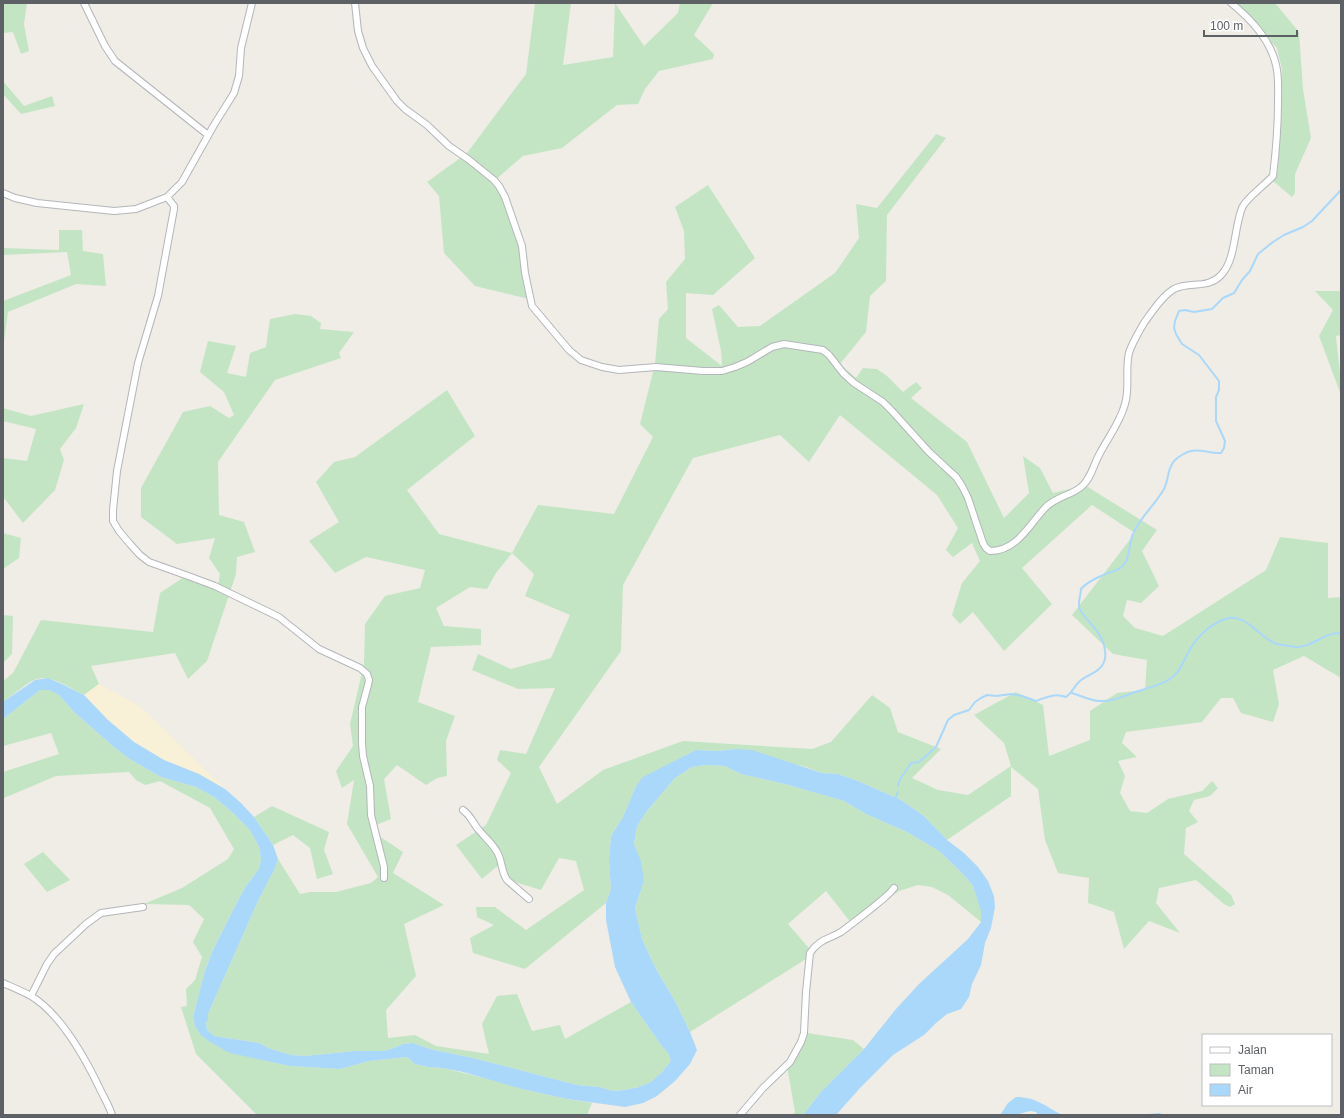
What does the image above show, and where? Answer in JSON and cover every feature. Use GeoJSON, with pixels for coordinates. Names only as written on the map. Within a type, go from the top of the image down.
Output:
{"type":"FeatureCollection","features":[{"type":"Feature","properties":{"kind":"street"},"geometry":{"type":"LineString","coordinates":[[84,3],[105,46],[115,61],[208,135]]}},
{"type":"Feature","properties":{"kind":"street"},"geometry":{"type":"LineString","coordinates":[[3,193],[15,198],[37,202],[114,211],[136,209],[168,197],[182,182],[238,84],[241,48],[252,3]]}},
{"type":"Feature","properties":{"kind":"street"},"geometry":{"type":"LineString","coordinates":[[355,3],[358,31],[363,48],[372,66],[397,101],[405,109],[427,125],[449,146],[494,180],[502,192],[522,246],[527,285],[532,306],[566,346],[581,360],[602,367],[619,370],[662,367],[703,371],[722,371],[747,362],[772,347],[784,344],[824,350],[843,374],[888,406],[904,422],[929,452],[956,477],[968,498],[983,543],[990,551],[1003,549],[1013,544],[1030,527],[1050,503],[1073,493],[1083,486],[1090,477],[1097,459],[1111,436],[1126,404],[1129,355],[1133,342],[1158,304],[1174,290],[1183,286],[1203,285],[1215,281],[1222,274],[1229,262],[1244,205],[1273,176],[1278,121],[1278,85],[1276,65],[1265,39],[1245,14],[1231,3]]}},
{"type":"Feature","properties":{"kind":"street"},"geometry":{"type":"LineString","coordinates":[[168,197],[174,206],[174,209],[158,296],[138,363],[117,471],[113,521],[130,544],[149,562],[214,586],[279,618],[319,649],[360,668],[367,674],[369,680],[361,712],[363,756],[370,786],[372,815],[384,867],[384,878]]}},
{"type":"Feature","properties":{"kind":"street"},"geometry":{"type":"LineString","coordinates":[[463,810],[469,815],[477,829],[493,845],[500,857],[504,876],[529,899]]}},
{"type":"Feature","properties":{"kind":"street"},"geometry":{"type":"LineString","coordinates":[[740,1115],[762,1088],[790,1062],[801,1042],[804,1033],[810,953],[821,941],[843,930],[885,897],[894,888]]}},
{"type":"Feature","properties":{"kind":"street"},"geometry":{"type":"LineString","coordinates":[[32,996],[47,964],[54,954],[86,924],[101,913],[143,907]]}},
{"type":"Feature","properties":{"kind":"street"},"geometry":{"type":"LineString","coordinates":[[3,983],[32,996],[46,1008],[74,1042],[96,1081],[112,1115]]}},
{"type":"Feature","properties":{"kind":"green space"},"geometry":{"type":"Polygon","coordinates":[[[3,3],[27,3],[24,24],[29,51],[21,54],[13,32],[3,33],[3,3]]]}},
{"type":"Feature","properties":{"kind":"green space"},"geometry":{"type":"Polygon","coordinates":[[[535,3],[571,3],[563,65],[613,57],[615,3],[644,46],[678,13],[680,3],[713,3],[694,35],[714,54],[713,59],[659,71],[645,89],[638,104],[617,105],[562,148],[523,156],[495,180],[523,248],[529,299],[475,286],[444,253],[439,196],[427,182],[467,153],[526,74],[535,3]]]}},
{"type":"Feature","properties":{"kind":"green space"},"geometry":{"type":"Polygon","coordinates":[[[1232,3],[1275,3],[1299,32],[1303,89],[1311,138],[1295,174],[1295,193],[1292,197],[1273,181],[1278,169],[1282,69],[1277,48],[1232,3]]]}},
{"type":"Feature","properties":{"kind":"green space"},"geometry":{"type":"Polygon","coordinates":[[[3,81],[24,106],[52,96],[55,106],[21,114],[3,94],[3,81]]]}},
{"type":"Feature","properties":{"kind":"green space"},"geometry":{"type":"Polygon","coordinates":[[[936,134],[946,138],[887,215],[886,281],[870,296],[866,332],[840,364],[856,378],[863,368],[877,369],[887,376],[903,392],[916,382],[922,388],[911,398],[967,442],[1004,518],[1029,493],[1023,456],[1040,468],[1053,493],[1074,488],[1083,484],[1157,530],[1142,551],[1159,586],[1141,603],[1127,600],[1123,616],[1135,628],[1163,636],[1266,570],[1280,537],[1328,543],[1328,598],[1341,597],[1341,678],[1304,656],[1273,670],[1279,704],[1273,722],[1241,713],[1233,698],[1221,698],[1202,722],[1126,732],[1122,743],[1137,757],[1118,761],[1125,776],[1120,793],[1130,811],[1147,813],[1168,799],[1202,791],[1212,781],[1218,788],[1210,796],[1194,800],[1189,811],[1198,822],[1186,828],[1184,854],[1231,895],[1235,904],[1230,907],[1224,904],[1196,880],[1159,888],[1156,903],[1180,933],[1149,921],[1124,949],[1114,912],[1088,903],[1089,878],[1058,873],[1045,840],[1038,789],[1011,767],[1011,796],[947,840],[924,816],[901,800],[858,781],[838,774],[822,773],[806,767],[735,749],[718,751],[696,750],[662,768],[636,786],[623,817],[611,836],[609,860],[611,889],[606,903],[525,969],[473,953],[470,938],[494,925],[477,917],[476,907],[495,907],[526,930],[584,890],[576,861],[559,858],[541,890],[508,880],[501,863],[482,879],[456,845],[486,825],[511,773],[497,760],[500,750],[526,754],[555,688],[518,689],[472,670],[478,654],[511,669],[551,658],[570,615],[525,596],[534,574],[512,553],[538,505],[614,514],[653,437],[640,424],[655,364],[659,319],[668,309],[666,282],[685,259],[684,231],[675,207],[708,185],[755,258],[713,295],[686,293],[686,338],[722,366],[721,351],[712,309],[719,305],[738,327],[760,326],[835,273],[859,238],[856,204],[877,208],[936,134]],[[840,415],[809,462],[780,435],[693,458],[623,585],[621,651],[539,767],[557,804],[603,770],[683,741],[812,749],[831,742],[872,695],[890,708],[898,732],[941,749],[912,778],[938,790],[968,795],[1011,766],[1004,743],[974,715],[1016,692],[1043,705],[1049,756],[1090,740],[1090,711],[1117,693],[1145,690],[1147,660],[1113,654],[1072,615],[1135,533],[1092,505],[1022,568],[1052,604],[1004,651],[973,612],[960,624],[952,615],[962,583],[980,561],[972,543],[953,557],[946,550],[958,528],[937,495],[840,415]]]}},
{"type":"Feature","properties":{"kind":"green space"},"geometry":{"type":"Polygon","coordinates":[[[59,230],[82,230],[83,251],[103,254],[106,286],[76,284],[8,312],[3,349],[3,301],[71,275],[67,252],[3,255],[3,248],[59,250],[59,230]]]}},
{"type":"Feature","properties":{"kind":"green space"},"geometry":{"type":"Polygon","coordinates":[[[1315,291],[1341,291],[1341,335],[1336,336],[1341,395],[1319,336],[1333,310],[1315,291]]]}},
{"type":"Feature","properties":{"kind":"green space"},"geometry":{"type":"Polygon","coordinates":[[[295,314],[311,316],[321,323],[320,329],[354,332],[339,353],[341,358],[275,380],[218,462],[219,515],[244,522],[255,552],[237,557],[236,574],[207,661],[188,679],[175,653],[91,666],[99,684],[84,695],[60,682],[47,678],[40,678],[27,684],[3,702],[3,681],[13,673],[41,620],[153,632],[160,593],[190,573],[218,585],[220,574],[209,558],[215,538],[177,544],[141,517],[141,488],[183,412],[210,406],[229,418],[234,415],[224,392],[200,372],[208,341],[236,346],[227,373],[246,377],[250,353],[266,347],[270,319],[295,314]]]}},
{"type":"Feature","properties":{"kind":"green space"},"geometry":{"type":"Polygon","coordinates":[[[447,390],[475,436],[407,490],[439,534],[512,553],[496,573],[487,589],[470,587],[436,608],[444,626],[481,629],[481,645],[431,647],[418,702],[455,716],[446,741],[447,776],[437,778],[426,785],[397,765],[384,779],[391,819],[374,826],[376,834],[403,852],[393,873],[444,905],[404,924],[416,976],[386,1010],[388,1038],[415,1035],[436,1046],[489,1054],[482,1024],[497,996],[517,994],[532,1031],[560,1025],[565,1039],[631,1002],[668,1053],[671,1061],[651,1082],[639,1087],[613,1091],[599,1087],[577,1085],[473,1058],[430,1049],[413,1043],[403,1044],[384,1051],[355,1051],[305,1056],[291,1055],[268,1048],[259,1043],[214,1036],[207,1030],[206,1022],[208,1021],[208,1014],[278,859],[300,894],[310,892],[336,892],[371,883],[378,877],[347,824],[354,780],[342,788],[336,771],[353,746],[350,724],[364,664],[365,624],[385,596],[420,588],[425,570],[366,557],[335,573],[309,541],[339,522],[316,482],[334,462],[355,457],[447,390]]]}},
{"type":"Feature","properties":{"kind":"green space"},"geometry":{"type":"Polygon","coordinates":[[[84,404],[76,428],[60,449],[64,460],[55,490],[23,523],[3,498],[3,458],[27,461],[36,429],[3,421],[3,408],[31,416],[84,404]]]}},
{"type":"Feature","properties":{"kind":"green space"},"geometry":{"type":"Polygon","coordinates":[[[3,533],[21,538],[19,558],[3,569],[3,533]]]}},
{"type":"Feature","properties":{"kind":"green space"},"geometry":{"type":"Polygon","coordinates":[[[3,615],[13,616],[12,654],[3,663],[3,615]]]}},
{"type":"Feature","properties":{"kind":"green space"},"geometry":{"type":"Polygon","coordinates":[[[40,690],[49,690],[59,695],[74,712],[128,758],[161,777],[196,787],[214,797],[250,830],[259,847],[261,859],[259,869],[246,886],[233,910],[212,952],[205,971],[193,1017],[195,1026],[242,1055],[290,1066],[340,1069],[369,1061],[407,1057],[415,1064],[443,1068],[509,1084],[522,1089],[592,1103],[587,1115],[257,1115],[196,1054],[181,1007],[187,1006],[186,989],[195,980],[202,957],[193,942],[204,919],[189,905],[144,904],[182,888],[228,859],[234,849],[210,808],[160,781],[145,785],[136,780],[129,772],[56,776],[4,798],[3,772],[59,754],[51,733],[3,746],[3,719],[40,690]]]}},
{"type":"Feature","properties":{"kind":"green space"},"geometry":{"type":"Polygon","coordinates":[[[706,765],[725,766],[741,774],[785,784],[844,801],[866,814],[907,832],[939,851],[973,886],[982,911],[981,922],[948,895],[932,887],[918,885],[899,891],[852,924],[826,891],[788,924],[814,954],[690,1032],[676,1003],[655,967],[642,939],[635,908],[644,881],[634,844],[637,826],[647,811],[675,778],[692,767],[706,765]]]}},
{"type":"Feature","properties":{"kind":"green space"},"geometry":{"type":"Polygon","coordinates":[[[272,806],[329,832],[324,850],[333,874],[317,879],[310,848],[293,835],[273,845],[254,817],[272,806]]]}},
{"type":"Feature","properties":{"kind":"green space"},"geometry":{"type":"Polygon","coordinates":[[[43,852],[70,880],[47,892],[24,864],[43,852]]]}},
{"type":"Feature","properties":{"kind":"green space"},"geometry":{"type":"Polygon","coordinates":[[[807,1033],[853,1040],[864,1049],[821,1092],[803,1115],[793,1115],[795,1112],[787,1066],[807,1033]]]}},
{"type":"Feature","properties":{"kind":"sand"},"geometry":{"type":"Polygon","coordinates":[[[99,684],[141,707],[225,789],[199,774],[164,760],[134,742],[108,720],[84,695],[99,684]]]}},
{"type":"Feature","properties":{"kind":"water"},"geometry":{"type":"Polygon","coordinates":[[[48,678],[84,695],[108,720],[134,742],[164,760],[199,774],[225,789],[254,817],[273,845],[278,859],[275,868],[258,901],[208,1014],[208,1021],[206,1022],[207,1030],[214,1036],[259,1043],[268,1048],[291,1055],[305,1056],[355,1051],[384,1051],[403,1044],[413,1043],[430,1049],[473,1058],[577,1085],[599,1087],[613,1091],[639,1087],[651,1082],[671,1061],[668,1053],[631,1002],[615,967],[606,920],[606,903],[611,889],[609,860],[611,836],[623,817],[636,786],[643,777],[696,750],[752,750],[822,773],[838,774],[901,800],[924,816],[947,840],[964,853],[978,867],[988,881],[994,896],[995,907],[991,928],[985,943],[981,965],[972,984],[969,997],[961,1009],[947,1014],[924,1035],[893,1055],[836,1115],[803,1115],[821,1092],[864,1049],[896,1009],[919,984],[968,939],[981,922],[981,911],[973,886],[961,872],[939,851],[907,832],[866,814],[844,801],[785,784],[741,774],[725,766],[706,765],[692,767],[675,778],[647,811],[637,826],[634,844],[641,861],[644,881],[635,908],[642,939],[655,967],[676,1003],[697,1050],[690,1064],[675,1081],[657,1096],[643,1103],[625,1107],[567,1099],[522,1089],[463,1072],[415,1064],[407,1057],[369,1061],[340,1069],[290,1066],[230,1053],[210,1042],[201,1035],[195,1026],[193,1017],[205,971],[212,952],[246,886],[259,869],[261,859],[259,847],[250,830],[214,797],[196,787],[161,777],[128,758],[74,712],[59,695],[49,690],[40,690],[3,719],[3,702],[35,680],[48,678]]]}},
{"type":"Feature","properties":{"kind":"water"},"geometry":{"type":"Polygon","coordinates":[[[1016,1097],[1035,1100],[1062,1115],[1038,1115],[1036,1112],[1030,1111],[1015,1115],[1000,1115],[1008,1103],[1016,1097]]]}},
{"type":"Feature","properties":{"kind":"waterway"},"geometry":{"type":"LineString","coordinates":[[898,786],[899,781],[911,763],[919,762],[936,747],[948,720],[954,715],[969,710],[975,702],[981,698],[987,695],[996,696],[1012,694],[1036,701],[1054,695],[1066,697],[1080,681],[1102,666],[1105,658],[1103,641],[1098,632],[1080,610],[1079,602],[1081,589],[1090,581],[1123,566],[1127,560],[1132,537],[1136,528],[1164,489],[1169,470],[1175,460],[1191,451],[1221,453],[1224,448],[1225,441],[1216,421],[1216,397],[1219,390],[1219,381],[1199,355],[1182,344],[1176,334],[1174,328],[1179,311],[1185,310],[1194,312],[1212,309],[1223,298],[1234,293],[1250,271],[1258,254],[1284,235],[1303,227],[1312,221],[1341,190]]}},
{"type":"Feature","properties":{"kind":"waterway"},"geometry":{"type":"LineString","coordinates":[[1072,693],[1091,700],[1104,701],[1121,697],[1167,681],[1179,670],[1192,646],[1200,636],[1214,624],[1225,619],[1240,619],[1270,641],[1277,644],[1295,647],[1301,647],[1329,635],[1341,633]]}},
{"type":"Feature","properties":{"kind":"waterway"},"geometry":{"type":"LineString","coordinates":[[895,799],[898,792]]}},
{"type":"Feature","properties":{"kind":"waterway"},"geometry":{"type":"LineString","coordinates":[[1149,1115],[1162,1115]]}}]}
